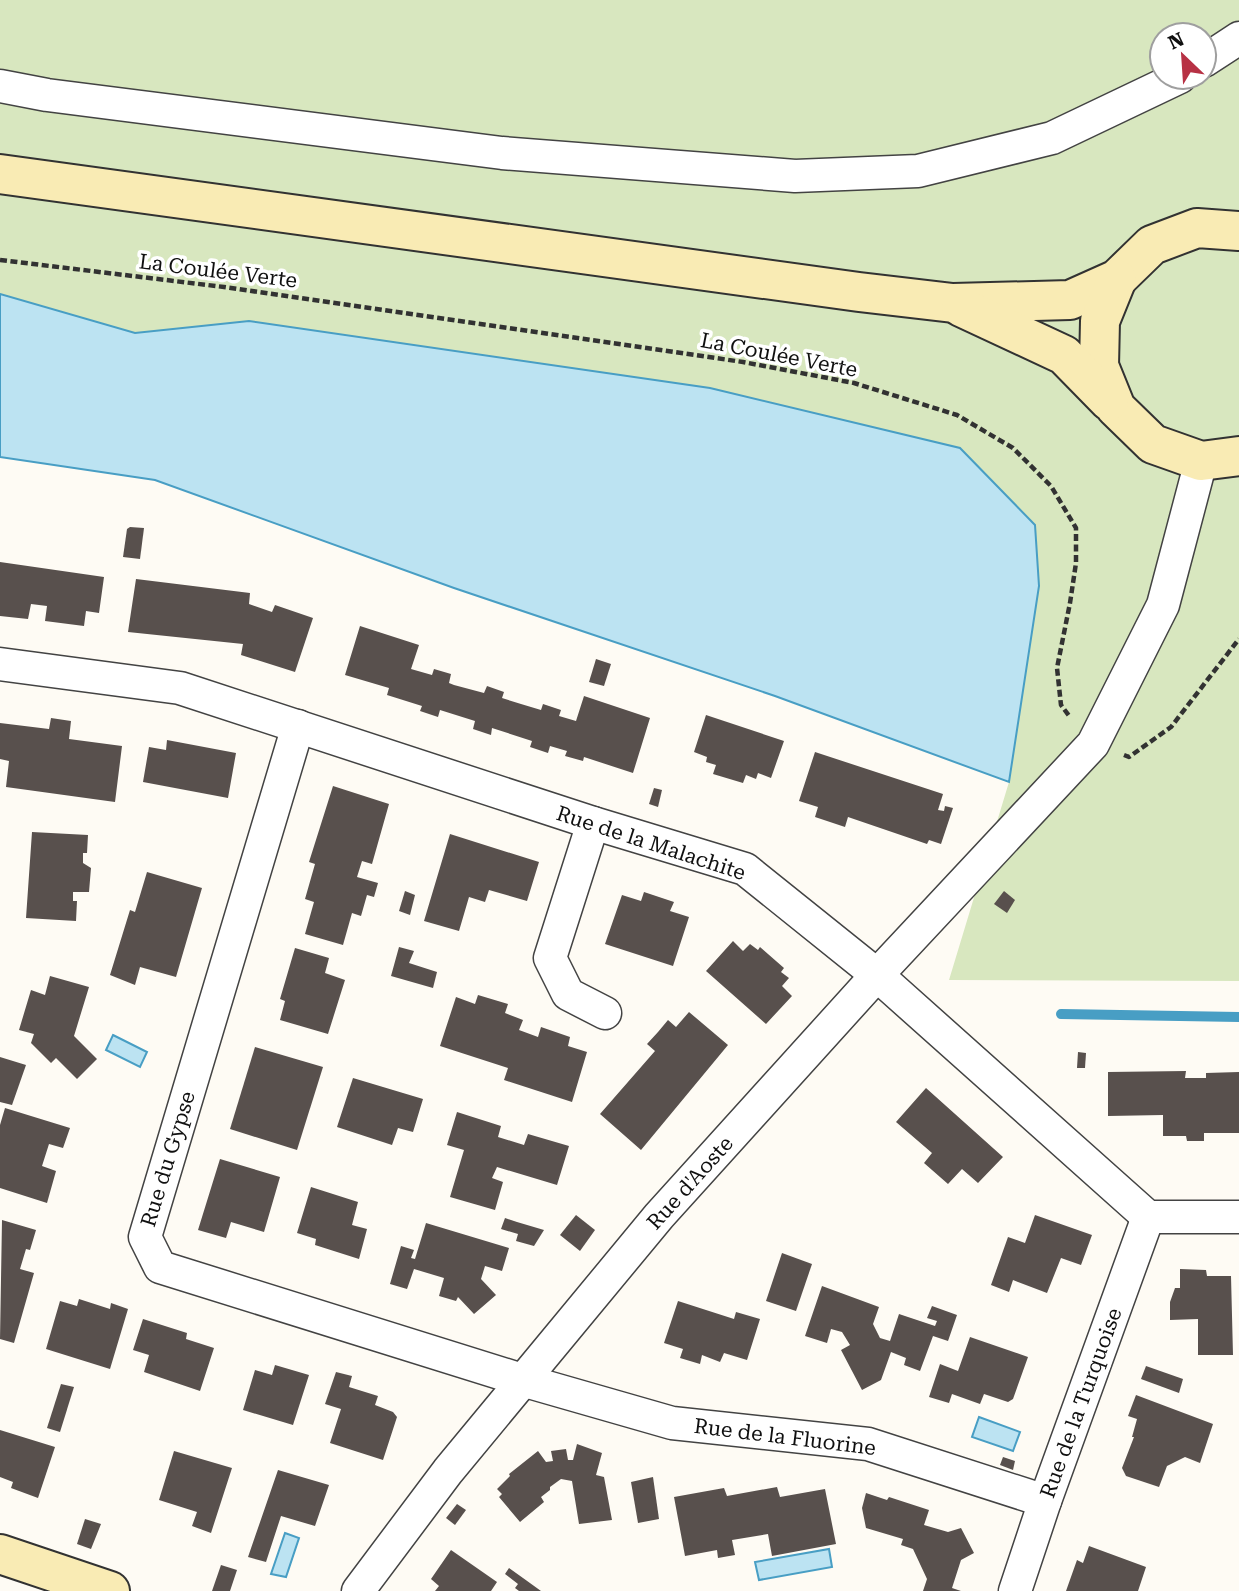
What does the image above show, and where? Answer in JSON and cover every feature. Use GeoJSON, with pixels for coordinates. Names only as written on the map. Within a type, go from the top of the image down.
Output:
{"type":"FeatureCollection","features":[{"type":"Feature","properties":{"kind":"main road"},"geometry":{"type":"LineString","coordinates":[[0,174],[953,303],[1070,300],[1117,279],[1152,245],[1197,228],[1239,230]]}},
{"type":"Feature","properties":{"kind":"main road"},"geometry":{"type":"LineString","coordinates":[[1116,408],[1099,366],[1099,355],[1100,321],[1117,279]]}},
{"type":"Feature","properties":{"kind":"main road"},"geometry":{"type":"LineString","coordinates":[[953,303],[1064,355],[1153,444],[1201,461],[1239,456]]}},
{"type":"Feature","properties":{"kind":"main road"},"geometry":{"type":"LineString","coordinates":[[0,1554],[110,1591]]}},
{"type":"Feature","properties":{"kind":"street"},"geometry":{"type":"LineString","coordinates":[[1218,52],[1239,38]]}},
{"type":"Feature","properties":{"kind":"street"},"geometry":{"type":"LineString","coordinates":[[0,86],[47,95],[502,153],[795,176],[918,171],[1052,138],[1151,91]]}},
{"type":"Feature","properties":{"kind":"street","name":"Rue d'Aoste"},"geometry":{"type":"LineString","coordinates":[[358,1591],[448,1471],[659,1216],[877,975],[1093,744],[1163,605],[1201,461]]}},
{"type":"Feature","properties":{"kind":"street","name":"Rue de la Malachite"},"geometry":{"type":"LineString","coordinates":[[0,664],[180,688],[593,823],[744,869],[877,975],[1148,1216]]}},
{"type":"Feature","properties":{"kind":"street","name":"Rue du Gypse"},"geometry":{"type":"LineString","coordinates":[[299,726],[145,1237],[160,1267],[522,1380]]}},
{"type":"Feature","properties":{"kind":"street"},"geometry":{"type":"LineString","coordinates":[[593,823],[550,958],[568,994],[605,1013]]}},
{"type":"Feature","properties":{"kind":"street"},"geometry":{"type":"LineString","coordinates":[[1148,1216],[1239,1217]]}},
{"type":"Feature","properties":{"kind":"street","name":"Rue de la Turquoise"},"geometry":{"type":"LineString","coordinates":[[1015,1591],[1148,1216]]}},
{"type":"Feature","properties":{"kind":"street","name":"Rue de la Fluorine"},"geometry":{"type":"LineString","coordinates":[[522,1380],[672,1423],[868,1444],[1045,1501]]}},
{"type":"Feature","properties":{"kind":"path","name":"La Coulée Verte"},"geometry":{"type":"LineString","coordinates":[[0,260],[224,287],[743,362],[854,383],[957,415],[1013,448],[1051,486],[1076,528],[1074,576],[1057,668],[1061,705],[1093,744]]}},
{"type":"Feature","properties":{"kind":"path"},"geometry":{"type":"LineString","coordinates":[[1093,744],[1129,757],[1171,727],[1239,639]]}},
{"type":"Feature","properties":{"kind":"green space"},"geometry":{"type":"Polygon","coordinates":[[[0,0],[1239,0],[1239,981],[949,980],[1009,782],[775,696],[454,588],[155,480],[0,457],[0,0]]]}},
{"type":"Feature","properties":{"kind":"water"},"geometry":{"type":"Polygon","coordinates":[[[0,294],[135,333],[249,321],[710,388],[960,448],[1035,525],[1039,586],[1009,782],[775,696],[454,588],[155,480],[0,457],[0,294]]]}},
{"type":"Feature","properties":{"kind":"water"},"geometry":{"type":"Polygon","coordinates":[[[113,1035],[147,1052],[140,1067],[106,1050],[113,1035]]]}},
{"type":"Feature","properties":{"kind":"water"},"geometry":{"type":"Polygon","coordinates":[[[979,1417],[1020,1432],[1013,1451],[972,1437],[979,1417]]]}},
{"type":"Feature","properties":{"kind":"water"},"geometry":{"type":"Polygon","coordinates":[[[285,1533],[299,1538],[286,1577],[271,1574],[285,1533]]]}},
{"type":"Feature","properties":{"kind":"water"},"geometry":{"type":"Polygon","coordinates":[[[829,1549],[832,1567],[759,1580],[755,1562],[829,1549]]]}},
{"type":"Feature","properties":{"kind":"building"},"geometry":{"type":"Polygon","coordinates":[[[144,528],[140,559],[123,557],[127,529],[144,528]]]}},
{"type":"Feature","properties":{"kind":"building"},"geometry":{"type":"Polygon","coordinates":[[[0,562],[104,577],[99,613],[86,611],[84,626],[45,621],[47,606],[31,604],[28,619],[0,616],[0,562]]]}},
{"type":"Feature","properties":{"kind":"building"},"geometry":{"type":"Polygon","coordinates":[[[136,579],[250,593],[249,604],[272,612],[275,605],[313,618],[295,672],[241,655],[243,644],[128,632],[136,579]]]}},
{"type":"Feature","properties":{"kind":"building"},"geometry":{"type":"Polygon","coordinates":[[[360,626],[419,645],[411,669],[432,675],[434,669],[451,674],[449,683],[454,685],[484,693],[487,686],[504,692],[502,698],[541,710],[543,704],[561,710],[559,716],[576,721],[584,696],[650,718],[633,773],[584,757],[583,761],[565,756],[567,751],[550,746],[548,753],[530,747],[532,741],[492,728],[491,735],[473,729],[475,721],[440,710],[438,717],[420,711],[422,706],[387,695],[389,688],[345,675],[360,626]]]}},
{"type":"Feature","properties":{"kind":"building"},"geometry":{"type":"Polygon","coordinates":[[[596,659],[611,664],[604,686],[589,682],[596,659]]]}},
{"type":"Feature","properties":{"kind":"building"},"geometry":{"type":"Polygon","coordinates":[[[706,715],[784,741],[771,778],[758,773],[756,779],[746,775],[743,783],[713,774],[716,765],[706,762],[707,757],[694,752],[706,715]]]}},
{"type":"Feature","properties":{"kind":"building"},"geometry":{"type":"Polygon","coordinates":[[[51,718],[71,721],[69,739],[122,746],[115,802],[6,787],[9,761],[0,759],[0,723],[49,729],[51,718]]]}},
{"type":"Feature","properties":{"kind":"building"},"geometry":{"type":"Polygon","coordinates":[[[167,740],[236,753],[228,798],[143,782],[149,747],[166,750],[167,740]]]}},
{"type":"Feature","properties":{"kind":"building"},"geometry":{"type":"Polygon","coordinates":[[[815,752],[943,794],[938,810],[944,811],[945,806],[953,808],[941,844],[929,840],[927,844],[848,817],[845,827],[815,817],[818,807],[799,801],[815,752]]]}},
{"type":"Feature","properties":{"kind":"building"},"geometry":{"type":"Polygon","coordinates":[[[333,786],[389,804],[372,864],[362,861],[357,877],[378,883],[374,897],[367,895],[361,916],[352,913],[343,945],[305,934],[314,902],[305,899],[315,864],[309,862],[333,786]]]}},
{"type":"Feature","properties":{"kind":"building"},"geometry":{"type":"Polygon","coordinates":[[[654,788],[662,790],[658,807],[649,804],[654,788]]]}},
{"type":"Feature","properties":{"kind":"building"},"geometry":{"type":"Polygon","coordinates":[[[32,832],[88,835],[87,853],[83,853],[83,863],[91,868],[89,892],[73,892],[73,901],[77,901],[76,921],[26,918],[32,832]]]}},
{"type":"Feature","properties":{"kind":"building"},"geometry":{"type":"Polygon","coordinates":[[[450,834],[539,862],[527,901],[489,890],[485,902],[469,897],[459,931],[424,921],[450,834]]]}},
{"type":"Feature","properties":{"kind":"building"},"geometry":{"type":"Polygon","coordinates":[[[147,872],[202,888],[176,977],[140,967],[135,985],[110,975],[130,910],[135,912],[147,872]]]}},
{"type":"Feature","properties":{"kind":"building"},"geometry":{"type":"Polygon","coordinates":[[[405,891],[415,895],[410,915],[399,911],[405,891]]]}},
{"type":"Feature","properties":{"kind":"building"},"geometry":{"type":"Polygon","coordinates":[[[1004,891],[1015,900],[1007,913],[994,904],[1004,891]]]}},
{"type":"Feature","properties":{"kind":"building"},"geometry":{"type":"Polygon","coordinates":[[[644,892],[674,902],[670,911],[689,917],[673,966],[605,944],[622,895],[641,901],[644,892]]]}},
{"type":"Feature","properties":{"kind":"building"},"geometry":{"type":"Polygon","coordinates":[[[733,941],[743,951],[750,944],[758,950],[760,947],[784,968],[781,972],[789,978],[782,986],[792,996],[766,1024],[706,971],[733,941]]]}},
{"type":"Feature","properties":{"kind":"building"},"geometry":{"type":"Polygon","coordinates":[[[399,947],[414,951],[409,963],[437,972],[433,988],[391,976],[399,947]]]}},
{"type":"Feature","properties":{"kind":"building"},"geometry":{"type":"Polygon","coordinates":[[[295,948],[329,958],[325,973],[345,980],[328,1034],[280,1020],[285,1001],[280,999],[295,948]]]}},
{"type":"Feature","properties":{"kind":"building"},"geometry":{"type":"Polygon","coordinates":[[[50,976],[89,987],[74,1036],[97,1059],[77,1079],[56,1058],[51,1063],[31,1043],[34,1034],[19,1030],[31,990],[45,995],[50,976]]]}},
{"type":"Feature","properties":{"kind":"building"},"geometry":{"type":"Polygon","coordinates":[[[478,995],[508,1004],[505,1013],[523,1020],[519,1030],[538,1037],[541,1027],[570,1037],[568,1046],[587,1052],[572,1102],[504,1080],[508,1068],[440,1046],[456,997],[475,1004],[478,995]]]}},
{"type":"Feature","properties":{"kind":"building"},"geometry":{"type":"Polygon","coordinates":[[[689,1012],[728,1045],[641,1150],[600,1114],[655,1051],[647,1044],[668,1020],[676,1027],[689,1012]]]}},
{"type":"Feature","properties":{"kind":"building"},"geometry":{"type":"Polygon","coordinates":[[[255,1047],[323,1067],[297,1150],[230,1129],[255,1047]]]}},
{"type":"Feature","properties":{"kind":"building"},"geometry":{"type":"Polygon","coordinates":[[[1078,1052],[1086,1053],[1085,1068],[1077,1068],[1078,1052]]]}},
{"type":"Feature","properties":{"kind":"building"},"geometry":{"type":"Polygon","coordinates":[[[0,1057],[26,1065],[12,1105],[0,1102],[0,1057]]]}},
{"type":"Feature","properties":{"kind":"building"},"geometry":{"type":"Polygon","coordinates":[[[1186,1071],[1185,1078],[1206,1078],[1206,1073],[1239,1072],[1239,1133],[1204,1133],[1204,1141],[1187,1141],[1186,1136],[1163,1136],[1163,1115],[1108,1116],[1108,1072],[1186,1071]]]}},
{"type":"Feature","properties":{"kind":"building"},"geometry":{"type":"Polygon","coordinates":[[[353,1078],[423,1099],[413,1132],[398,1128],[392,1145],[337,1127],[353,1078]]]}},
{"type":"Feature","properties":{"kind":"building"},"geometry":{"type":"Polygon","coordinates":[[[926,1088],[1003,1157],[978,1183],[962,1169],[948,1184],[924,1163],[932,1153],[896,1122],[926,1088]]]}},
{"type":"Feature","properties":{"kind":"building"},"geometry":{"type":"Polygon","coordinates":[[[5,1108],[70,1128],[63,1148],[49,1144],[42,1166],[56,1171],[47,1203],[0,1188],[0,1125],[5,1108]]]}},
{"type":"Feature","properties":{"kind":"building"},"geometry":{"type":"Polygon","coordinates":[[[457,1112],[501,1126],[498,1137],[524,1145],[528,1134],[569,1146],[557,1185],[497,1167],[492,1178],[503,1182],[495,1210],[450,1197],[464,1150],[447,1145],[457,1112]]]}},
{"type":"Feature","properties":{"kind":"building"},"geometry":{"type":"Polygon","coordinates":[[[220,1159],[280,1177],[264,1232],[231,1222],[226,1238],[198,1230],[220,1159]]]}},
{"type":"Feature","properties":{"kind":"building"},"geometry":{"type":"Polygon","coordinates":[[[311,1187],[358,1202],[352,1225],[367,1229],[359,1259],[315,1245],[316,1239],[297,1233],[311,1187]]]}},
{"type":"Feature","properties":{"kind":"building"},"geometry":{"type":"Polygon","coordinates":[[[576,1215],[595,1230],[580,1251],[560,1235],[576,1215]]]}},
{"type":"Feature","properties":{"kind":"building"},"geometry":{"type":"Polygon","coordinates":[[[1035,1215],[1092,1235],[1081,1265],[1061,1258],[1047,1293],[1013,1280],[1009,1292],[991,1285],[1008,1237],[1025,1243],[1035,1215]]]}},
{"type":"Feature","properties":{"kind":"building"},"geometry":{"type":"Polygon","coordinates":[[[505,1218],[544,1230],[534,1246],[516,1241],[518,1234],[501,1229],[505,1218]]]}},
{"type":"Feature","properties":{"kind":"building"},"geometry":{"type":"Polygon","coordinates":[[[2,1220],[36,1230],[20,1269],[34,1273],[14,1343],[0,1339],[2,1220]]]}},
{"type":"Feature","properties":{"kind":"building"},"geometry":{"type":"Polygon","coordinates":[[[426,1223],[509,1248],[502,1271],[485,1266],[481,1279],[496,1295],[474,1314],[458,1297],[456,1301],[439,1296],[444,1278],[414,1269],[407,1289],[390,1284],[401,1246],[414,1250],[411,1258],[415,1259],[426,1223]]]}},
{"type":"Feature","properties":{"kind":"building"},"geometry":{"type":"Polygon","coordinates":[[[782,1253],[812,1264],[796,1311],[766,1301],[782,1253]]]}},
{"type":"Feature","properties":{"kind":"building"},"geometry":{"type":"Polygon","coordinates":[[[1180,1269],[1206,1270],[1207,1276],[1231,1276],[1233,1355],[1198,1355],[1198,1319],[1170,1320],[1170,1302],[1175,1288],[1180,1288],[1180,1269]]]}},
{"type":"Feature","properties":{"kind":"building"},"geometry":{"type":"Polygon","coordinates":[[[822,1286],[879,1307],[873,1324],[880,1338],[890,1341],[899,1314],[935,1326],[937,1321],[927,1318],[932,1306],[957,1315],[948,1341],[933,1336],[920,1371],[904,1365],[906,1358],[891,1352],[881,1380],[862,1390],[841,1350],[850,1345],[842,1332],[831,1329],[827,1343],[805,1336],[822,1286]]]}},
{"type":"Feature","properties":{"kind":"building"},"geometry":{"type":"Polygon","coordinates":[[[79,1299],[110,1309],[111,1303],[128,1309],[110,1369],[46,1349],[60,1301],[77,1306],[79,1299]]]}},
{"type":"Feature","properties":{"kind":"building"},"geometry":{"type":"Polygon","coordinates":[[[678,1301],[734,1319],[736,1312],[760,1319],[747,1360],[724,1353],[720,1362],[702,1355],[700,1364],[680,1358],[683,1349],[664,1343],[678,1301]]]}},
{"type":"Feature","properties":{"kind":"building"},"geometry":{"type":"Polygon","coordinates":[[[143,1319],[187,1333],[186,1339],[214,1348],[200,1391],[144,1372],[149,1355],[133,1350],[143,1319]]]}},
{"type":"Feature","properties":{"kind":"building"},"geometry":{"type":"Polygon","coordinates":[[[970,1337],[1028,1357],[1013,1399],[1008,1402],[984,1394],[980,1404],[952,1394],[949,1403],[929,1397],[940,1364],[958,1371],[970,1337]]]}},
{"type":"Feature","properties":{"kind":"building"},"geometry":{"type":"Polygon","coordinates":[[[275,1365],[309,1375],[293,1425],[243,1410],[255,1370],[272,1375],[275,1365]]]}},
{"type":"Feature","properties":{"kind":"building"},"geometry":{"type":"Polygon","coordinates":[[[1146,1366],[1183,1379],[1179,1393],[1141,1379],[1146,1366]]]}},
{"type":"Feature","properties":{"kind":"building"},"geometry":{"type":"Polygon","coordinates":[[[336,1372],[352,1376],[349,1387],[378,1396],[375,1405],[393,1412],[397,1417],[383,1460],[330,1443],[341,1409],[325,1404],[336,1372]]]}},
{"type":"Feature","properties":{"kind":"building"},"geometry":{"type":"Polygon","coordinates":[[[61,1384],[74,1387],[60,1432],[47,1428],[61,1384]]]}},
{"type":"Feature","properties":{"kind":"building"},"geometry":{"type":"Polygon","coordinates":[[[1136,1395],[1213,1424],[1200,1463],[1185,1457],[1167,1466],[1159,1487],[1126,1476],[1122,1468],[1134,1437],[1137,1419],[1128,1416],[1136,1395]]]}},
{"type":"Feature","properties":{"kind":"building"},"geometry":{"type":"Polygon","coordinates":[[[0,1430],[55,1447],[38,1498],[11,1488],[13,1482],[0,1477],[0,1430]]]}},
{"type":"Feature","properties":{"kind":"building"},"geometry":{"type":"Polygon","coordinates":[[[577,1444],[602,1453],[596,1475],[604,1477],[612,1520],[579,1524],[572,1481],[561,1479],[541,1497],[544,1502],[520,1522],[499,1497],[502,1494],[497,1489],[509,1474],[538,1451],[546,1462],[553,1461],[551,1451],[566,1449],[568,1460],[573,1460],[577,1444]]]}},
{"type":"Feature","properties":{"kind":"building"},"geometry":{"type":"Polygon","coordinates":[[[174,1451],[232,1468],[211,1533],[192,1526],[197,1512],[159,1500],[174,1451]]]}},
{"type":"Feature","properties":{"kind":"building"},"geometry":{"type":"Polygon","coordinates":[[[1003,1457],[1015,1461],[1013,1470],[1000,1465],[1003,1457]]]}},
{"type":"Feature","properties":{"kind":"building"},"geometry":{"type":"Polygon","coordinates":[[[278,1470],[329,1485],[315,1526],[281,1516],[266,1562],[248,1557],[278,1470]]]}},
{"type":"Feature","properties":{"kind":"building"},"geometry":{"type":"Polygon","coordinates":[[[653,1477],[659,1519],[638,1523],[631,1482],[653,1477]]]}},
{"type":"Feature","properties":{"kind":"building"},"geometry":{"type":"Polygon","coordinates":[[[777,1487],[780,1497],[825,1489],[836,1544],[772,1556],[768,1534],[732,1540],[735,1555],[718,1558],[717,1550],[685,1556],[674,1497],[724,1488],[727,1496],[777,1487]]]}},
{"type":"Feature","properties":{"kind":"building"},"geometry":{"type":"Polygon","coordinates":[[[866,1493],[887,1500],[889,1497],[929,1510],[924,1525],[948,1532],[961,1528],[974,1553],[961,1560],[952,1588],[961,1591],[923,1591],[927,1579],[913,1549],[901,1545],[903,1539],[866,1528],[862,1508],[866,1493]]]}},
{"type":"Feature","properties":{"kind":"building"},"geometry":{"type":"Polygon","coordinates":[[[457,1504],[466,1510],[455,1525],[446,1518],[457,1504]]]}},
{"type":"Feature","properties":{"kind":"building"},"geometry":{"type":"Polygon","coordinates":[[[85,1519],[101,1524],[91,1549],[77,1544],[85,1519]]]}},
{"type":"Feature","properties":{"kind":"building"},"geometry":{"type":"Polygon","coordinates":[[[1089,1546],[1146,1567],[1138,1591],[1066,1591],[1077,1560],[1083,1563],[1089,1546]]]}},
{"type":"Feature","properties":{"kind":"building"},"geometry":{"type":"Polygon","coordinates":[[[451,1550],[497,1582],[491,1591],[435,1591],[439,1586],[431,1579],[451,1550]]]}},
{"type":"Feature","properties":{"kind":"building"},"geometry":{"type":"Polygon","coordinates":[[[221,1565],[237,1570],[230,1591],[212,1591],[221,1565]]]}},
{"type":"Feature","properties":{"kind":"building"},"geometry":{"type":"Polygon","coordinates":[[[509,1568],[541,1591],[519,1591],[515,1588],[518,1584],[505,1574],[509,1568]]]}},
{"type":"Feature","properties":{"kind":"waterway"},"geometry":{"type":"LineString","coordinates":[[1061,1014],[1239,1017]]}}]}
